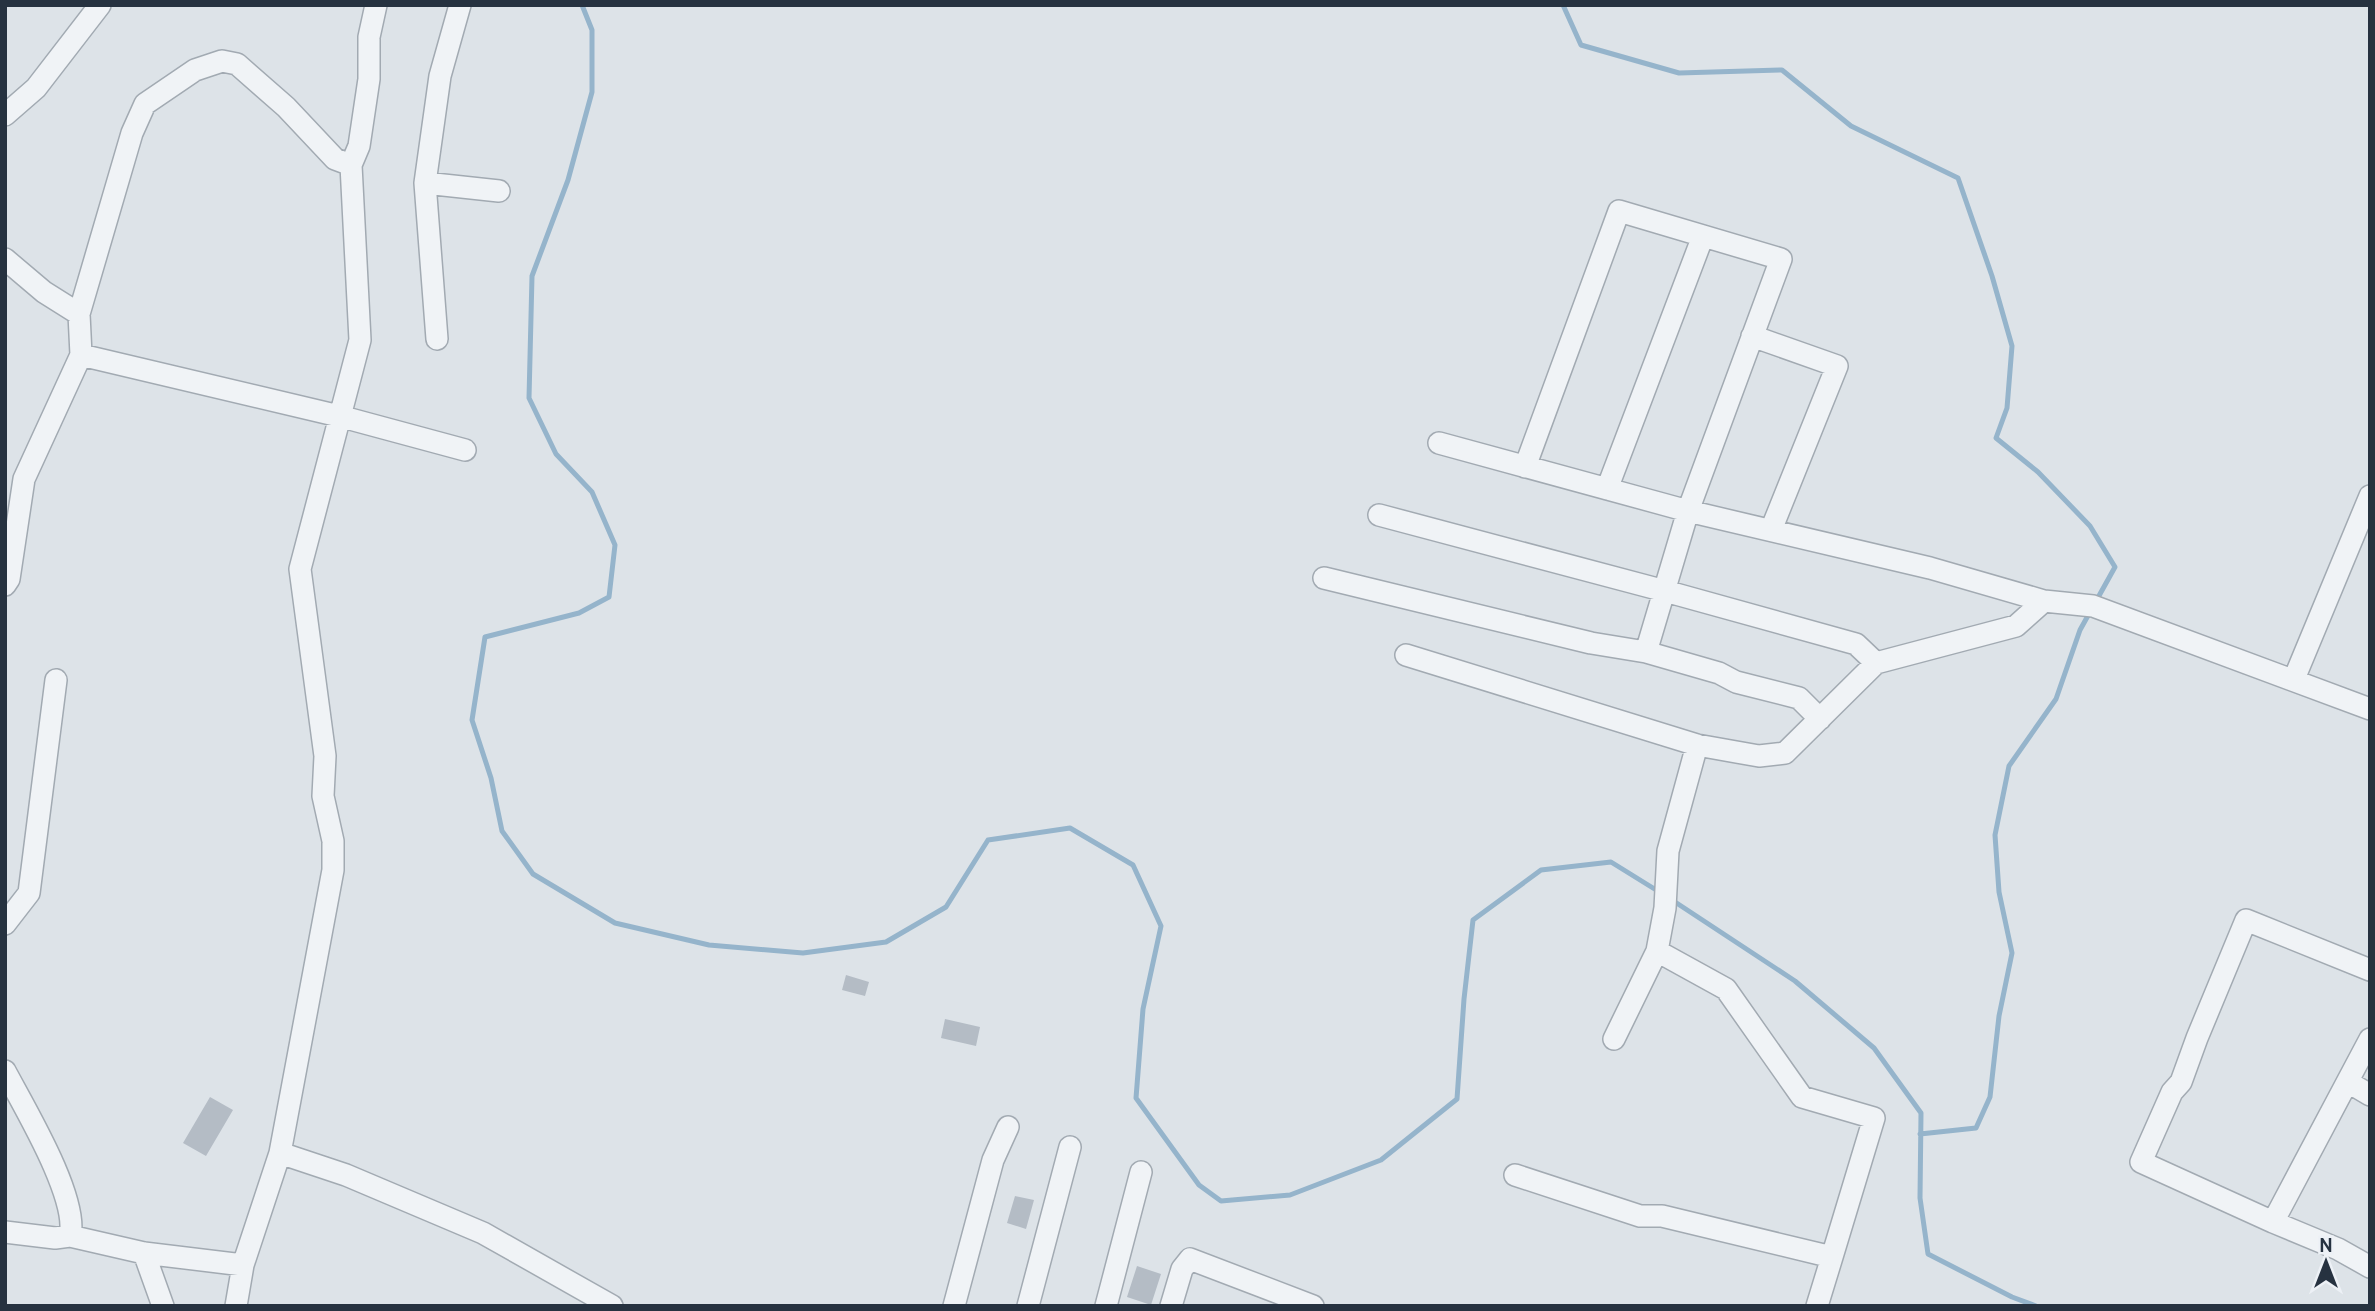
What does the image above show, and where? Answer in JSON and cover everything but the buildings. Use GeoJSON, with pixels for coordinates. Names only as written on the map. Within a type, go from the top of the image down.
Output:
{"type":"FeatureCollection","features":[{"type":"Feature","properties":{"kind":"street"},"geometry":{"type":"LineString","coordinates":[[5,115],[36,88],[100,5]]}},
{"type":"Feature","properties":{"kind":"street"},"geometry":{"type":"LineString","coordinates":[[236,1306],[243,1265],[280,1153],[332,870],[332,841],[323,796],[325,756],[300,569],[360,340],[351,165],[359,146],[367,92],[369,37],[376,5]]}},
{"type":"Feature","properties":{"kind":"street"},"geometry":{"type":"LineString","coordinates":[[437,339],[425,183],[440,76],[460,5]]}},
{"type":"Feature","properties":{"kind":"street"},"geometry":{"type":"LineString","coordinates":[[5,584],[9,579],[24,479],[81,355],[79,314],[132,133],[145,104],[195,70],[222,61],[231,61],[286,107],[335,159],[351,165]]}},
{"type":"Feature","properties":{"kind":"street"},"geometry":{"type":"LineString","coordinates":[[425,183],[499,191]]}},
{"type":"Feature","properties":{"kind":"street"},"geometry":{"type":"LineString","coordinates":[[1525,467],[1619,211],[1781,259],[1688,511],[1646,652]]}},
{"type":"Feature","properties":{"kind":"street"},"geometry":{"type":"LineString","coordinates":[[1607,489],[1703,236]]}},
{"type":"Feature","properties":{"kind":"street"},"geometry":{"type":"LineString","coordinates":[[5,259],[44,292],[79,314]]}},
{"type":"Feature","properties":{"kind":"street"},"geometry":{"type":"LineString","coordinates":[[1752,336],[1837,366],[1771,530]]}},
{"type":"Feature","properties":{"kind":"street"},"geometry":{"type":"LineString","coordinates":[[81,355],[339,416],[465,450]]}},
{"type":"Feature","properties":{"kind":"street"},"geometry":{"type":"LineString","coordinates":[[1439,443],[1688,511],[1930,568],[2044,601],[2093,607],[2370,709]]}},
{"type":"Feature","properties":{"kind":"street"},"geometry":{"type":"LineString","coordinates":[[2294,679],[2370,496]]}},
{"type":"Feature","properties":{"kind":"street"},"geometry":{"type":"LineString","coordinates":[[1379,515],[1856,644],[1876,663]]}},
{"type":"Feature","properties":{"kind":"street"},"geometry":{"type":"LineString","coordinates":[[1324,578],[1591,643],[1646,652],[1719,673],[1736,682],[1799,698],[1820,719]]}},
{"type":"Feature","properties":{"kind":"street"},"geometry":{"type":"LineString","coordinates":[[1406,655],[1697,745],[1759,756],[1785,753],[1876,663],[2017,626],[2044,601]]}},
{"type":"Feature","properties":{"kind":"street"},"geometry":{"type":"LineString","coordinates":[[5,924],[29,893],[56,680]]}},
{"type":"Feature","properties":{"kind":"street"},"geometry":{"type":"LineString","coordinates":[[1614,1039],[1657,951],[1665,908],[1668,851],[1697,745]]}},
{"type":"Feature","properties":{"kind":"street"},"geometry":{"type":"LineString","coordinates":[[2370,970],[2246,920],[2181,1082],[2172,1092],[2141,1162],[2338,1249],[2370,1267]]}},
{"type":"Feature","properties":{"kind":"street"},"geometry":{"type":"LineString","coordinates":[[1657,951],[1726,989],[1802,1097],[1874,1118],[1817,1306]]}},
{"type":"Feature","properties":{"kind":"street"},"geometry":{"type":"LineString","coordinates":[[2273,1222],[2370,1039]]}},
{"type":"Feature","properties":{"kind":"street"},"geometry":{"type":"LineString","coordinates":[[5,1071],[55,1166],[73,1224],[70,1236]]}},
{"type":"Feature","properties":{"kind":"street"},"geometry":{"type":"LineString","coordinates":[[2348,1082],[2370,1094]]}},
{"type":"Feature","properties":{"kind":"street"},"geometry":{"type":"LineString","coordinates":[[954,1306],[993,1160],[1008,1127]]}},
{"type":"Feature","properties":{"kind":"street"},"geometry":{"type":"LineString","coordinates":[[1028,1306],[1070,1147]]}},
{"type":"Feature","properties":{"kind":"street"},"geometry":{"type":"LineString","coordinates":[[280,1153],[346,1175],[483,1233],[612,1306]]}},
{"type":"Feature","properties":{"kind":"street"},"geometry":{"type":"LineString","coordinates":[[1106,1306],[1141,1172]]}},
{"type":"Feature","properties":{"kind":"street"},"geometry":{"type":"LineString","coordinates":[[1515,1175],[1640,1216],[1662,1216],[1832,1256]]}},
{"type":"Feature","properties":{"kind":"street"},"geometry":{"type":"LineString","coordinates":[[5,1231],[55,1238],[70,1236],[144,1253],[243,1265]]}},
{"type":"Feature","properties":{"kind":"street"},"geometry":{"type":"LineString","coordinates":[[144,1253],[163,1306]]}},
{"type":"Feature","properties":{"kind":"street"},"geometry":{"type":"LineString","coordinates":[[1171,1306],[1182,1269],[1190,1259],[1281,1301],[1313,1306]]}},
{"type":"Feature","properties":{"kind":"waterway"},"geometry":{"type":"LineString","coordinates":[[582,5],[592,30],[592,92],[568,180],[532,276],[529,398],[556,454],[592,492],[615,545],[609,597],[579,613],[485,637],[472,720],[491,778],[502,831],[533,874],[615,923],[709,945],[803,953],[886,942],[946,907],[988,840],[1070,828],[1133,865],[1161,926],[1143,1009],[1136,1098],[1199,1185],[1221,1201],[1290,1195],[1381,1160],[1457,1099],[1473,920],[1541,870],[1611,862],[1661,893]]}},
{"type":"Feature","properties":{"kind":"waterway"},"geometry":{"type":"LineString","coordinates":[[1563,5],[1581,45],[1679,73],[1782,70],[1851,126],[1958,178],[1992,276],[2012,346],[2007,408],[1996,438],[2038,472],[2090,526],[2115,567],[2095,603]]}},
{"type":"Feature","properties":{"kind":"waterway"},"geometry":{"type":"LineString","coordinates":[[1920,1134],[1976,1128],[1990,1097],[1999,1016],[2012,953],[1999,892],[1995,835],[2009,766],[2056,699],[2080,630],[2090,612]]}},
{"type":"Feature","properties":{"kind":"waterway"},"geometry":{"type":"LineString","coordinates":[[1672,900],[1795,981],[1874,1048],[1921,1113],[1920,1198],[1928,1254],[2012,1297],[2036,1306]]}}]}
